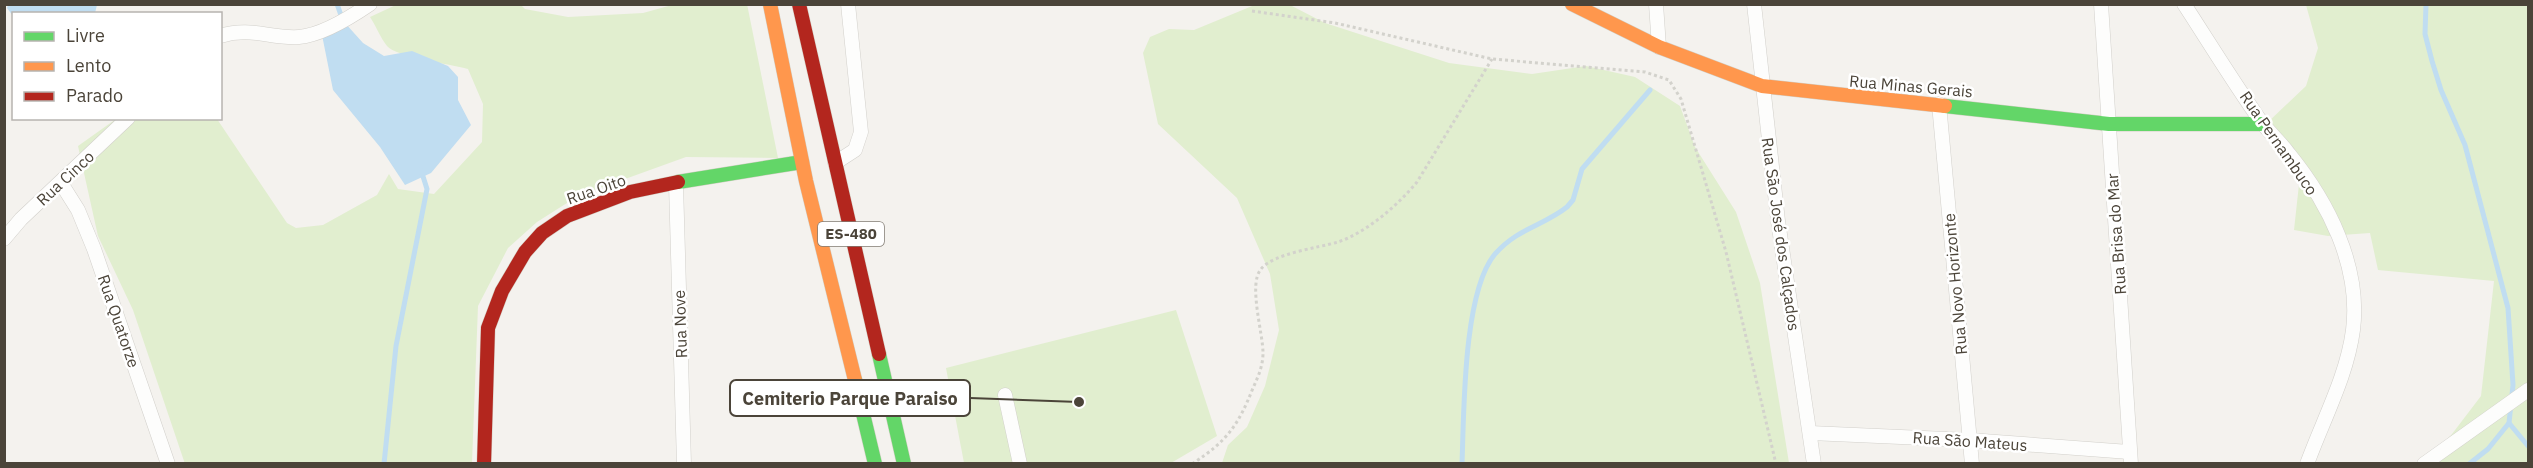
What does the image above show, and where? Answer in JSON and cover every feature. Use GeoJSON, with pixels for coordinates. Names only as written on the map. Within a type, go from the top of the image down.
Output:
{"type":"FeatureCollection","features":[{"type":"Feature","properties":{"kind":"street"},"geometry":{"type":"LineString","coordinates":[[222,36],[251,31],[298,37],[348,18],[370,4]]}},
{"type":"Feature","properties":{"kind":"street","name":"ES-480"},"geometry":{"type":"LineString","coordinates":[[770,4],[802,162],[872,462]]}},
{"type":"Feature","properties":{"kind":"street","name":"ES-480"},"geometry":{"type":"LineString","coordinates":[[799,4],[904,464]]}},
{"type":"Feature","properties":{"kind":"street"},"geometry":{"type":"LineString","coordinates":[[835,163],[855,150],[861,132],[848,4]]}},
{"type":"Feature","properties":{"kind":"street","name":"Rua Minas Gerais"},"geometry":{"type":"LineString","coordinates":[[1572,4],[1659,47],[1762,86],[2109,124],[2263,124]]}},
{"type":"Feature","properties":{"kind":"street"},"geometry":{"type":"LineString","coordinates":[[1656,4],[1659,47]]}},
{"type":"Feature","properties":{"kind":"street","name":"Rua São José dos Calçados"},"geometry":{"type":"LineString","coordinates":[[1754,4],[1781,244],[1815,464]]}},
{"type":"Feature","properties":{"kind":"street","name":"Rua Brisa do Mar"},"geometry":{"type":"LineString","coordinates":[[2101,4],[2130,458]]}},
{"type":"Feature","properties":{"kind":"street","name":"Rua Pernambuco"},"geometry":{"type":"LineString","coordinates":[[2184,4],[2263,124],[2291,155],[2335,227],[2353,283],[2353,331],[2344,367],[2307,464]]}},
{"type":"Feature","properties":{"kind":"street","name":"Rua Novo Horizonte"},"geometry":{"type":"LineString","coordinates":[[1939,104],[1972,464]]}},
{"type":"Feature","properties":{"kind":"street","name":"Rua Cinco"},"geometry":{"type":"LineString","coordinates":[[4,239],[21,219],[126,120]]}},
{"type":"Feature","properties":{"kind":"street","name":"Rua Oito"},"geometry":{"type":"LineString","coordinates":[[484,464],[488,328],[492,310],[517,266],[541,235],[568,216],[598,203],[676,184],[802,162]]}},
{"type":"Feature","properties":{"kind":"street","name":"Rua Quatorze"},"geometry":{"type":"LineString","coordinates":[[61,183],[78,210],[94,249],[168,464]]}},
{"type":"Feature","properties":{"kind":"street","name":"Rua Nove"},"geometry":{"type":"LineString","coordinates":[[676,184],[684,464]]}},
{"type":"Feature","properties":{"kind":"street"},"geometry":{"type":"LineString","coordinates":[[2424,464],[2529,390]]}},
{"type":"Feature","properties":{"kind":"street"},"geometry":{"type":"LineString","coordinates":[[1005,395],[1020,464]]}},
{"type":"Feature","properties":{"kind":"street","name":"Rua São Mateus"},"geometry":{"type":"LineString","coordinates":[[1810,433],[1969,440],[2130,458]]}},
{"type":"Feature","properties":{"kind":"path"},"geometry":{"type":"LineString","coordinates":[[1252,10],[1335,23],[1492,59],[1645,72],[1669,80],[1682,99],[1726,252],[1776,464]]}},
{"type":"Feature","properties":{"kind":"path"},"geometry":{"type":"LineString","coordinates":[[1192,464],[1218,447],[1239,422],[1262,366],[1263,348],[1255,282],[1260,270],[1277,259],[1352,236],[1405,197],[1417,182],[1492,59]]}},
{"type":"Feature","properties":{"kind":"green space"},"geometry":{"type":"Polygon","coordinates":[[[398,4],[521,5],[525,9],[568,17],[643,13],[672,5],[747,4],[778,158],[686,157],[578,196],[537,222],[508,248],[478,306],[472,463],[185,464],[133,310],[98,236],[78,146],[115,120],[218,120],[287,223],[296,228],[323,225],[377,195],[389,174],[398,189],[434,194],[482,142],[483,104],[468,69],[412,57],[392,50],[382,39],[370,17],[398,4]]]}},
{"type":"Feature","properties":{"kind":"green space"},"geometry":{"type":"Polygon","coordinates":[[[1257,4],[1290,5],[1325,23],[1449,63],[1532,74],[1586,66],[1635,77],[1680,106],[1695,147],[1736,212],[1760,283],[1789,463],[1222,463],[1228,445],[1247,427],[1265,386],[1279,330],[1270,274],[1237,198],[1158,124],[1143,53],[1150,37],[1169,29],[1194,30],[1257,4]]]}},
{"type":"Feature","properties":{"kind":"green space"},"geometry":{"type":"Polygon","coordinates":[[[2306,5],[2528,5],[2528,463],[2424,463],[2452,434],[2481,396],[2494,281],[2378,270],[2370,233],[2328,236],[2294,230],[2301,166],[2266,124],[2306,86],[2318,48],[2306,5]]]}},
{"type":"Feature","properties":{"kind":"green space"},"geometry":{"type":"Polygon","coordinates":[[[1176,310],[1217,436],[1171,463],[964,463],[946,368],[1176,310]]]}},
{"type":"Feature","properties":{"kind":"water"},"geometry":{"type":"Polygon","coordinates":[[[8,4],[97,5],[95,12],[12,12],[12,15],[7,8],[8,4]]]}},
{"type":"Feature","properties":{"kind":"water"},"geometry":{"type":"Polygon","coordinates":[[[345,23],[363,43],[384,56],[412,51],[448,66],[458,77],[458,100],[471,125],[431,173],[405,185],[380,147],[333,90],[322,35],[345,23]]]}},
{"type":"Feature","properties":{"kind":"waterway"},"geometry":{"type":"LineString","coordinates":[[337,4],[343,21]]}},
{"type":"Feature","properties":{"kind":"waterway"},"geometry":{"type":"LineString","coordinates":[[2426,4],[2425,34],[2432,61],[2441,90],[2465,145],[2508,308],[2513,385],[2509,423],[2488,449],[2469,464]]}},
{"type":"Feature","properties":{"kind":"waterway"},"geometry":{"type":"LineString","coordinates":[[1462,464],[1467,354],[1471,324],[1484,272],[1495,254],[1504,245],[1567,207],[1573,200],[1582,169],[1650,90]]}},
{"type":"Feature","properties":{"kind":"waterway"},"geometry":{"type":"LineString","coordinates":[[384,464],[396,346],[427,189],[421,170]]}},
{"type":"Feature","properties":{"kind":"waterway"},"geometry":{"type":"LineString","coordinates":[[2509,423],[2528,446]]}},
{"type":"Feature","properties":{"kind":"traffic: fast"},"geometry":{"type":"LineString","coordinates":[[1945,106],[2109,124],[2263,124]]}},
{"type":"Feature","properties":{"kind":"traffic: fast"},"geometry":{"type":"LineString","coordinates":[[678,182],[802,162]]}},
{"type":"Feature","properties":{"kind":"traffic: fast"},"geometry":{"type":"LineString","coordinates":[[879,354],[904,464]]}},
{"type":"Feature","properties":{"kind":"traffic: fast"},"geometry":{"type":"LineString","coordinates":[[855,380],[875,464]]}},
{"type":"Feature","properties":{"kind":"traffic: slow"},"geometry":{"type":"LineString","coordinates":[[770,4],[806,181],[855,380]]}},
{"type":"Feature","properties":{"kind":"traffic: slow"},"geometry":{"type":"LineString","coordinates":[[1572,4],[1659,47],[1762,86],[1945,106]]}},
{"type":"Feature","properties":{"kind":"traffic: jam"},"geometry":{"type":"LineString","coordinates":[[799,4],[879,354]]}},
{"type":"Feature","properties":{"kind":"traffic: jam"},"geometry":{"type":"LineString","coordinates":[[484,464],[488,328],[502,291],[525,252],[542,233],[567,216],[630,192],[678,182]]}},
{"type":"Feature","properties":{"kind":"place","name":"Cemiterio Parque Paraiso"},"geometry":{"type":"Point","coordinates":[1079,402]}}]}
